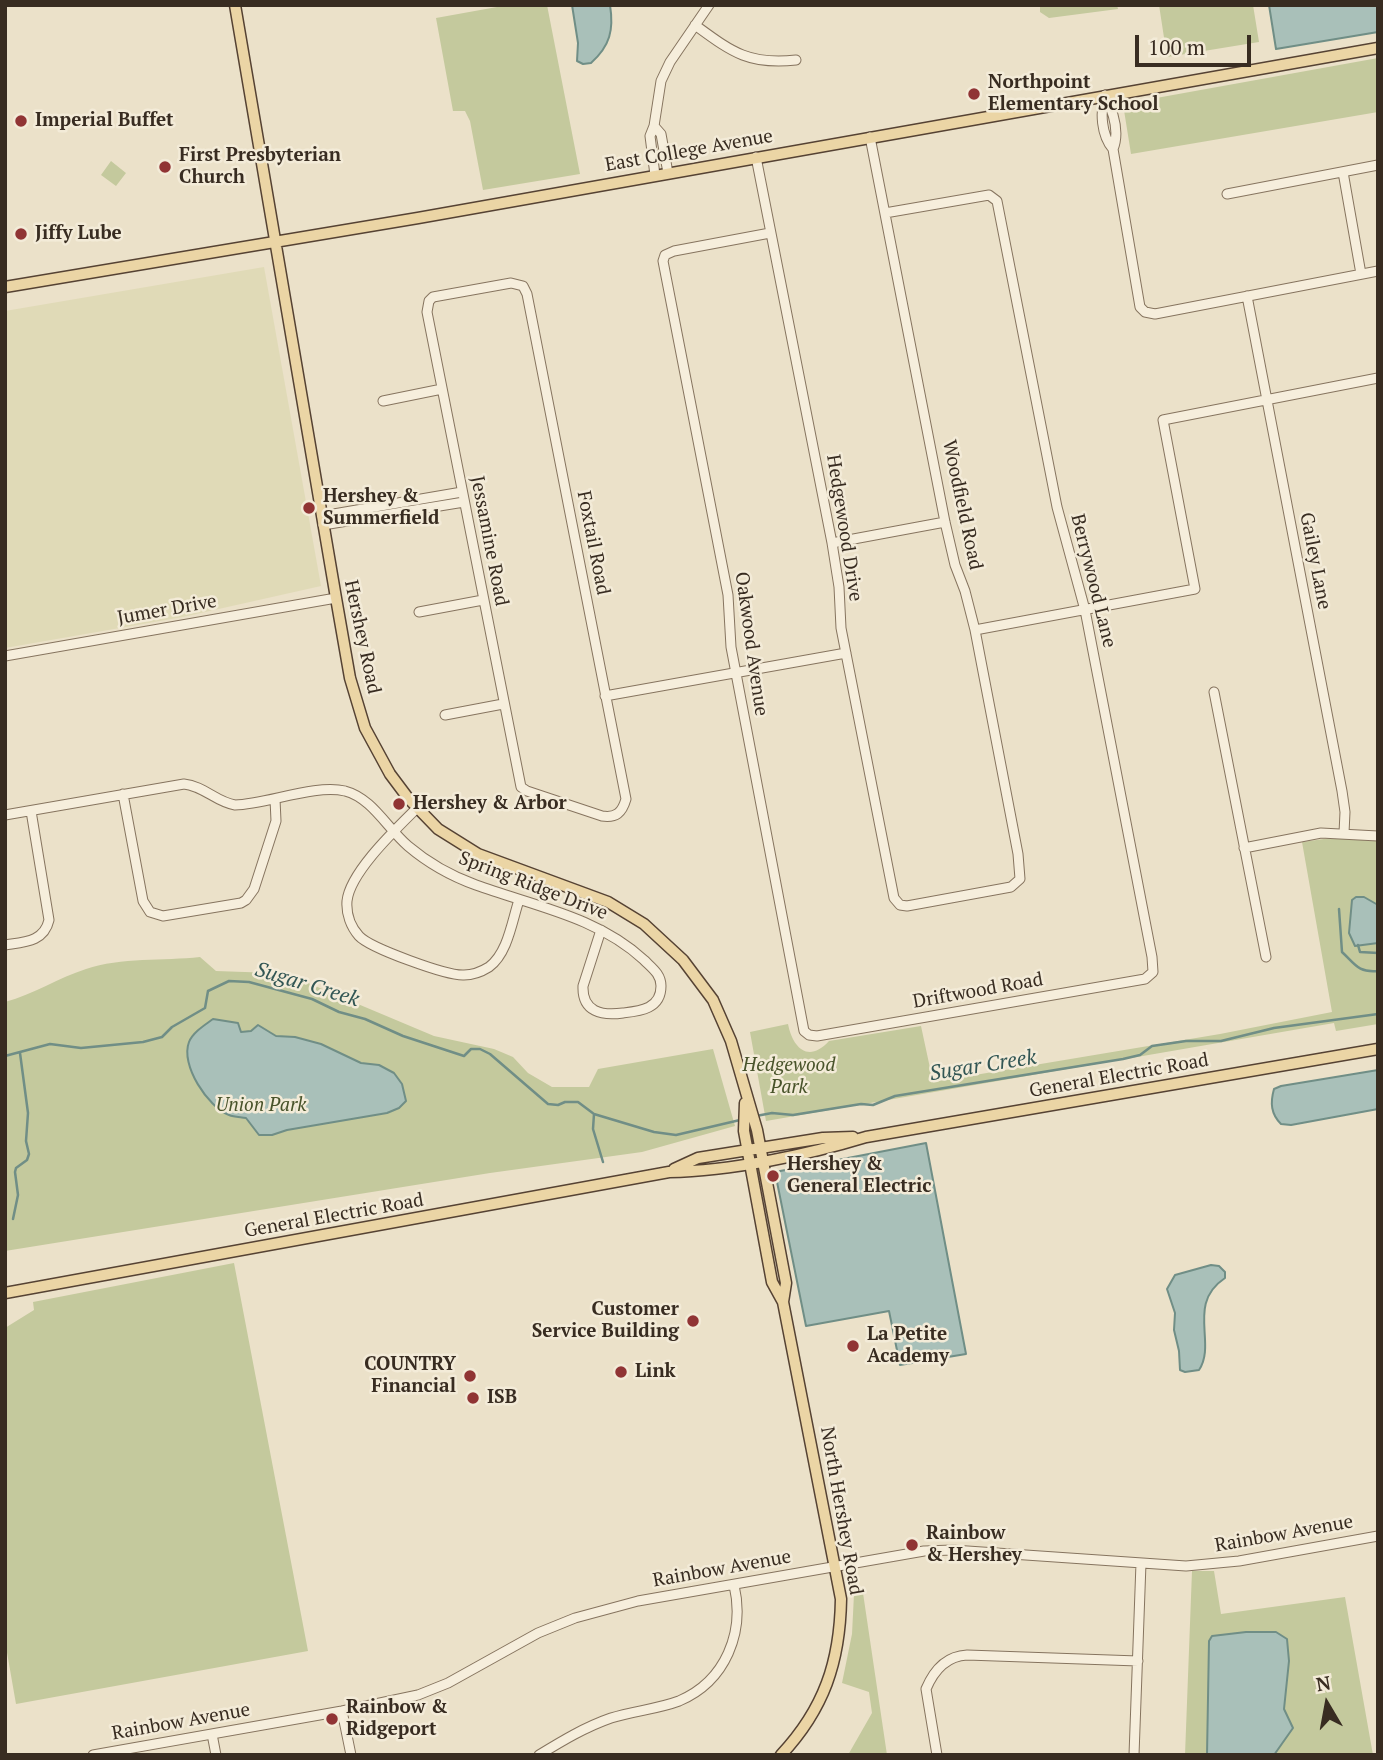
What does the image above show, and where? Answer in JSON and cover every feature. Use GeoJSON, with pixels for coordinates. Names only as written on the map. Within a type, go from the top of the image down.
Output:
{"type":"FeatureCollection","features":[{"type":"Feature","properties":{"kind":"main road","name":"Hershey Road"},"geometry":{"type":"LineString","coordinates":[[234,5],[350,678],[365,728],[390,774],[438,829],[478,854],[608,902],[644,924],[683,960],[713,1000],[731,1041],[763,1160]]}},
{"type":"Feature","properties":{"kind":"main road","name":"East College Avenue"},"geometry":{"type":"LineString","coordinates":[[5,287],[1378,48]]}},
{"type":"Feature","properties":{"kind":"main road","name":"General Electric Road"},"geometry":{"type":"LineString","coordinates":[[5,1293],[669,1171],[700,1171],[750,1163],[826,1149],[866,1137],[1378,1049]]}},
{"type":"Feature","properties":{"kind":"main road","name":"Hershey Road"},"geometry":{"type":"LineString","coordinates":[[745,1093],[744,1131],[747,1149]]}},
{"type":"Feature","properties":{"kind":"main road","name":"General Electric Road"},"geometry":{"type":"LineString","coordinates":[[669,1171],[698,1158],[747,1149],[823,1138],[866,1137]]}},
{"type":"Feature","properties":{"kind":"main road","name":"North Hershey Road"},"geometry":{"type":"LineString","coordinates":[[747,1149],[772,1282],[783,1301],[841,1599],[836,1657],[826,1686],[813,1715],[781,1755]]}},
{"type":"Feature","properties":{"kind":"main road","name":"North Hershey Road"},"geometry":{"type":"LineString","coordinates":[[763,1160],[786,1283],[783,1301]]}},
{"type":"Feature","properties":{"kind":"street"},"geometry":{"type":"LineString","coordinates":[[655,175],[650,136],[661,81],[670,62],[709,5]]}},
{"type":"Feature","properties":{"kind":"street"},"geometry":{"type":"LineString","coordinates":[[695,25],[744,57],[775,62],[796,60]]}},
{"type":"Feature","properties":{"kind":"street"},"geometry":{"type":"LineString","coordinates":[[1105,95],[1112,108],[1117,139],[1113,149],[1140,307],[1145,312],[1155,314],[1378,271]]}},
{"type":"Feature","properties":{"kind":"street"},"geometry":{"type":"LineString","coordinates":[[654,126],[660,134],[668,173]]}},
{"type":"Feature","properties":{"kind":"street","name":"Woodfield Road"},"geometry":{"type":"LineString","coordinates":[[870,137],[945,522],[975,630],[1021,874],[1020,881],[1011,887],[907,906],[897,903]]}},
{"type":"Feature","properties":{"kind":"street","name":"Hedgewood Drive"},"geometry":{"type":"LineString","coordinates":[[756,157],[839,587],[841,628],[890,882],[897,903]]}},
{"type":"Feature","properties":{"kind":"street"},"geometry":{"type":"LineString","coordinates":[[1227,194],[1378,165]]}},
{"type":"Feature","properties":{"kind":"street"},"geometry":{"type":"LineString","coordinates":[[1343,172],[1361,274]]}},
{"type":"Feature","properties":{"kind":"street","name":"Berrywood Lane"},"geometry":{"type":"LineString","coordinates":[[885,213],[975,197],[994,197],[1001,212],[1059,517],[1085,610],[1152,957],[1151,975]]}},
{"type":"Feature","properties":{"kind":"street","name":"Oakwood Avenue"},"geometry":{"type":"LineString","coordinates":[[770,233],[674,251],[665,256],[663,261],[727,595],[735,673],[804,1031],[808,1035]]}},
{"type":"Feature","properties":{"kind":"street","name":"Jessamine Road"},"geometry":{"type":"LineString","coordinates":[[521,787],[427,312],[429,301],[440,295],[511,282],[523,286]]}},
{"type":"Feature","properties":{"kind":"street","name":"Foxtail Road"},"geometry":{"type":"LineString","coordinates":[[521,787],[602,816],[612,817],[619,814],[626,799],[527,294],[523,286]]}},
{"type":"Feature","properties":{"kind":"street","name":"Gailey Lane"},"geometry":{"type":"LineString","coordinates":[[1247,296],[1342,791],[1344,833]]}},
{"type":"Feature","properties":{"kind":"street"},"geometry":{"type":"LineString","coordinates":[[975,630],[1195,589],[1163,420],[1378,378]]}},
{"type":"Feature","properties":{"kind":"street"},"geometry":{"type":"LineString","coordinates":[[383,401],[442,389]]}},
{"type":"Feature","properties":{"kind":"street"},"geometry":{"type":"LineString","coordinates":[[322,521],[462,492]]}},
{"type":"Feature","properties":{"kind":"street"},"geometry":{"type":"LineString","coordinates":[[383,510],[464,502]]}},
{"type":"Feature","properties":{"kind":"street"},"geometry":{"type":"LineString","coordinates":[[831,543],[945,522]]}},
{"type":"Feature","properties":{"kind":"street","name":"Jumer Drive"},"geometry":{"type":"LineString","coordinates":[[5,656],[336,598]]}},
{"type":"Feature","properties":{"kind":"street"},"geometry":{"type":"LineString","coordinates":[[419,612],[483,600]]}},
{"type":"Feature","properties":{"kind":"street"},"geometry":{"type":"LineString","coordinates":[[605,696],[846,653]]}},
{"type":"Feature","properties":{"kind":"street"},"geometry":{"type":"LineString","coordinates":[[1213,692],[1266,957]]}},
{"type":"Feature","properties":{"kind":"street"},"geometry":{"type":"LineString","coordinates":[[445,715],[503,704]]}},
{"type":"Feature","properties":{"kind":"street","name":"Spring Ridge Drive"},"geometry":{"type":"LineString","coordinates":[[5,815],[184,784],[200,787],[221,801],[235,805],[329,790],[347,792],[365,801],[393,832],[423,858],[441,869],[476,885],[575,918],[601,930],[628,947],[659,976],[661,990],[656,1002],[650,1007],[608,1015],[593,1011],[585,1000],[583,986],[601,930]]}},
{"type":"Feature","properties":{"kind":"street"},"geometry":{"type":"LineString","coordinates":[[123,794],[142,901],[150,912],[163,916],[240,903],[251,895],[276,821],[275,799]]}},
{"type":"Feature","properties":{"kind":"street"},"geometry":{"type":"LineString","coordinates":[[417,808],[381,844],[349,894],[350,921],[360,937],[367,943],[453,975],[470,975],[478,973],[500,955],[519,900]]}},
{"type":"Feature","properties":{"kind":"street"},"geometry":{"type":"LineString","coordinates":[[5,945],[39,937],[49,920],[31,811]]}},
{"type":"Feature","properties":{"kind":"street"},"geometry":{"type":"LineString","coordinates":[[1244,848],[1321,833],[1378,835]]}},
{"type":"Feature","properties":{"kind":"street","name":"Driftwood Road"},"geometry":{"type":"LineString","coordinates":[[808,1035],[817,1036],[1012,1003],[1145,979],[1151,975]]}},
{"type":"Feature","properties":{"kind":"street","name":"Rainbow Avenue"},"geometry":{"type":"LineString","coordinates":[[93,1755],[418,1695],[447,1683],[518,1643],[575,1618],[638,1601],[836,1567],[937,1550],[1210,1565],[1378,1536]]}},
{"type":"Feature","properties":{"kind":"street"},"geometry":{"type":"LineString","coordinates":[[1134,1755],[1141,1563]]}},
{"type":"Feature","properties":{"kind":"street"},"geometry":{"type":"LineString","coordinates":[[539,1755],[609,1719],[680,1700],[709,1681],[728,1655],[735,1639],[738,1606],[734,1585]]}},
{"type":"Feature","properties":{"kind":"street"},"geometry":{"type":"LineString","coordinates":[[937,1755],[926,1689],[941,1665],[954,1657],[967,1655],[1138,1661]]}},
{"type":"Feature","properties":{"kind":"street"},"geometry":{"type":"LineString","coordinates":[[342,1711],[351,1755]]}},
{"type":"Feature","properties":{"kind":"street"},"geometry":{"type":"LineString","coordinates":[[212,1734],[216,1755]]}},
{"type":"Feature","properties":{"kind":"shaded area"},"geometry":{"type":"Polygon","coordinates":[[[264,267],[321,586],[183,617],[5,648],[5,311],[264,267]]]}},
{"type":"Feature","properties":{"kind":"green space"},"geometry":{"type":"Polygon","coordinates":[[[508,5],[547,5],[580,174],[483,190],[470,121],[465,111],[453,111],[436,18],[508,5]]]}},
{"type":"Feature","properties":{"kind":"green space"},"geometry":{"type":"Polygon","coordinates":[[[1040,5],[1117,5],[1118,9],[1049,18],[1040,12],[1040,5]]]}},
{"type":"Feature","properties":{"kind":"green space"},"geometry":{"type":"Polygon","coordinates":[[[1159,5],[1253,5],[1259,42],[1167,57],[1159,5]]]}},
{"type":"Feature","properties":{"kind":"green space"},"geometry":{"type":"Polygon","coordinates":[[[1378,58],[1378,112],[1131,154],[1123,104],[1378,58]]]}},
{"type":"Feature","properties":{"kind":"green space"},"geometry":{"type":"Polygon","coordinates":[[[111,161],[126,173],[116,186],[101,175],[111,161]]]}},
{"type":"Feature","properties":{"kind":"green space","name":"Hedgewood Park"},"geometry":{"type":"Polygon","coordinates":[[[1331,838],[1378,841],[1378,1024],[1336,1031],[1334,1023],[766,1121],[750,1032],[788,1024],[798,1046],[809,1052],[822,1048],[829,1041],[921,1026],[933,1082],[1220,1034],[1332,1012],[1302,842],[1331,838]]]}},
{"type":"Feature","properties":{"kind":"green space","name":"Union Park"},"geometry":{"type":"Polygon","coordinates":[[[200,957],[216,971],[273,973],[296,978],[434,1036],[494,1049],[513,1057],[528,1073],[552,1087],[589,1087],[598,1069],[713,1049],[735,1126],[642,1152],[490,1173],[5,1251],[5,1002],[99,965],[200,957]]]}},
{"type":"Feature","properties":{"kind":"green space"},"geometry":{"type":"Polygon","coordinates":[[[234,1263],[308,1651],[16,1704],[5,1641],[5,1328],[34,1310],[33,1302],[234,1263]]]}},
{"type":"Feature","properties":{"kind":"green space"},"geometry":{"type":"Polygon","coordinates":[[[1192,1571],[1214,1571],[1221,1614],[1345,1597],[1373,1755],[1185,1755],[1192,1571]]]}},
{"type":"Feature","properties":{"kind":"green space"},"geometry":{"type":"Polygon","coordinates":[[[863,1593],[887,1755],[848,1755],[872,1713],[869,1692],[842,1683],[852,1634],[854,1594],[863,1593]]]}},
{"type":"Feature","properties":{"kind":"water"},"geometry":{"type":"Polygon","coordinates":[[[572,5],[610,5],[609,37],[603,50],[591,63],[583,64],[577,61],[578,43],[572,5]]]}},
{"type":"Feature","properties":{"kind":"water"},"geometry":{"type":"Polygon","coordinates":[[[1269,5],[1378,5],[1378,32],[1276,49],[1269,5]]]}},
{"type":"Feature","properties":{"kind":"water"},"geometry":{"type":"Polygon","coordinates":[[[1364,897],[1378,905],[1378,943],[1355,946],[1349,933],[1352,900],[1364,897]]]}},
{"type":"Feature","properties":{"kind":"water"},"geometry":{"type":"Polygon","coordinates":[[[213,1019],[238,1023],[241,1032],[251,1031],[258,1025],[276,1036],[295,1037],[321,1044],[361,1063],[379,1065],[394,1073],[402,1084],[406,1101],[399,1108],[387,1113],[272,1135],[259,1135],[246,1118],[221,1111],[205,1094],[192,1073],[188,1062],[189,1042],[196,1032],[213,1019]]]}},
{"type":"Feature","properties":{"kind":"water"},"geometry":{"type":"Polygon","coordinates":[[[1378,1070],[1378,1109],[1291,1125],[1281,1124],[1273,1112],[1274,1089],[1281,1086],[1378,1070]]]}},
{"type":"Feature","properties":{"kind":"water"},"geometry":{"type":"Polygon","coordinates":[[[926,1143],[966,1354],[900,1365],[889,1311],[806,1326],[775,1172],[926,1143]]]}},
{"type":"Feature","properties":{"kind":"water"},"geometry":{"type":"Polygon","coordinates":[[[1211,1265],[1219,1266],[1225,1272],[1225,1278],[1213,1288],[1204,1311],[1204,1359],[1199,1370],[1185,1372],[1180,1370],[1174,1330],[1175,1313],[1167,1289],[1175,1275],[1211,1265]]]}},
{"type":"Feature","properties":{"kind":"water"},"geometry":{"type":"Polygon","coordinates":[[[1276,1632],[1287,1639],[1289,1661],[1284,1709],[1293,1728],[1274,1755],[1207,1755],[1209,1641],[1212,1636],[1276,1632]]]}},
{"type":"Feature","properties":{"kind":"waterway"},"geometry":{"type":"LineString","coordinates":[[1339,909],[1342,952],[1361,969],[1378,971]]}},
{"type":"Feature","properties":{"kind":"waterway"},"geometry":{"type":"LineString","coordinates":[[1358,945],[1360,952],[1378,953]]}},
{"type":"Feature","properties":{"kind":"waterway","name":"Sugar Creek"},"geometry":{"type":"LineString","coordinates":[[5,1056],[50,1044],[81,1048],[143,1042],[162,1037],[172,1027],[205,1008],[208,991],[229,981],[249,982],[312,999],[339,1012],[464,1056],[471,1049],[480,1049],[490,1054],[548,1104],[578,1102],[594,1114],[654,1132],[676,1135],[740,1120]]}},
{"type":"Feature","properties":{"kind":"waterway","name":"Sugar Creek"},"geometry":{"type":"LineString","coordinates":[[756,1116],[772,1113],[793,1115],[861,1104],[873,1105],[895,1096],[1123,1059],[1140,1055],[1152,1046],[1186,1041],[1221,1041],[1274,1028],[1378,1014]]}},
{"type":"Feature","properties":{"kind":"waterway"},"geometry":{"type":"LineString","coordinates":[[13,1219],[18,1195],[15,1172],[16,1168],[27,1160],[29,1154],[26,1141],[28,1113],[20,1053]]}},
{"type":"Feature","properties":{"kind":"waterway","name":"Sugar Creek"},"geometry":{"type":"LineString","coordinates":[[594,1114],[593,1129],[603,1162]]}},
{"type":"Feature","properties":{"kind":"place","name":"Northpoint Elementary School"},"geometry":{"type":"Point","coordinates":[974,94]}},
{"type":"Feature","properties":{"kind":"place","name":"Imperial Buffet"},"geometry":{"type":"Point","coordinates":[21,121]}},
{"type":"Feature","properties":{"kind":"place","name":"First Presbyterian Church"},"geometry":{"type":"Point","coordinates":[165,167]}},
{"type":"Feature","properties":{"kind":"place","name":"Jiffy Lube"},"geometry":{"type":"Point","coordinates":[21,234]}},
{"type":"Feature","properties":{"kind":"place","name":"Hershey & Summerfield"},"geometry":{"type":"Point","coordinates":[309,508]}},
{"type":"Feature","properties":{"kind":"place","name":"Hershey & Arbor"},"geometry":{"type":"Point","coordinates":[399,804]}},
{"type":"Feature","properties":{"kind":"place","name":"Hershey & General Electric"},"geometry":{"type":"Point","coordinates":[773,1176]}},
{"type":"Feature","properties":{"kind":"place","name":"Customer Service Building"},"geometry":{"type":"Point","coordinates":[693,1321]}},
{"type":"Feature","properties":{"kind":"place","name":"La Petite Academy"},"geometry":{"type":"Point","coordinates":[853,1346]}},
{"type":"Feature","properties":{"kind":"place","name":"Link"},"geometry":{"type":"Point","coordinates":[621,1372]}},
{"type":"Feature","properties":{"kind":"place","name":"COUNTRY Financial"},"geometry":{"type":"Point","coordinates":[470,1376]}},
{"type":"Feature","properties":{"kind":"place","name":"ISB"},"geometry":{"type":"Point","coordinates":[473,1398]}},
{"type":"Feature","properties":{"kind":"place","name":"Rainbow & Hershey"},"geometry":{"type":"Point","coordinates":[912,1545]}},
{"type":"Feature","properties":{"kind":"place","name":"Rainbow & Ridgeport"},"geometry":{"type":"Point","coordinates":[332,1719]}}]}
